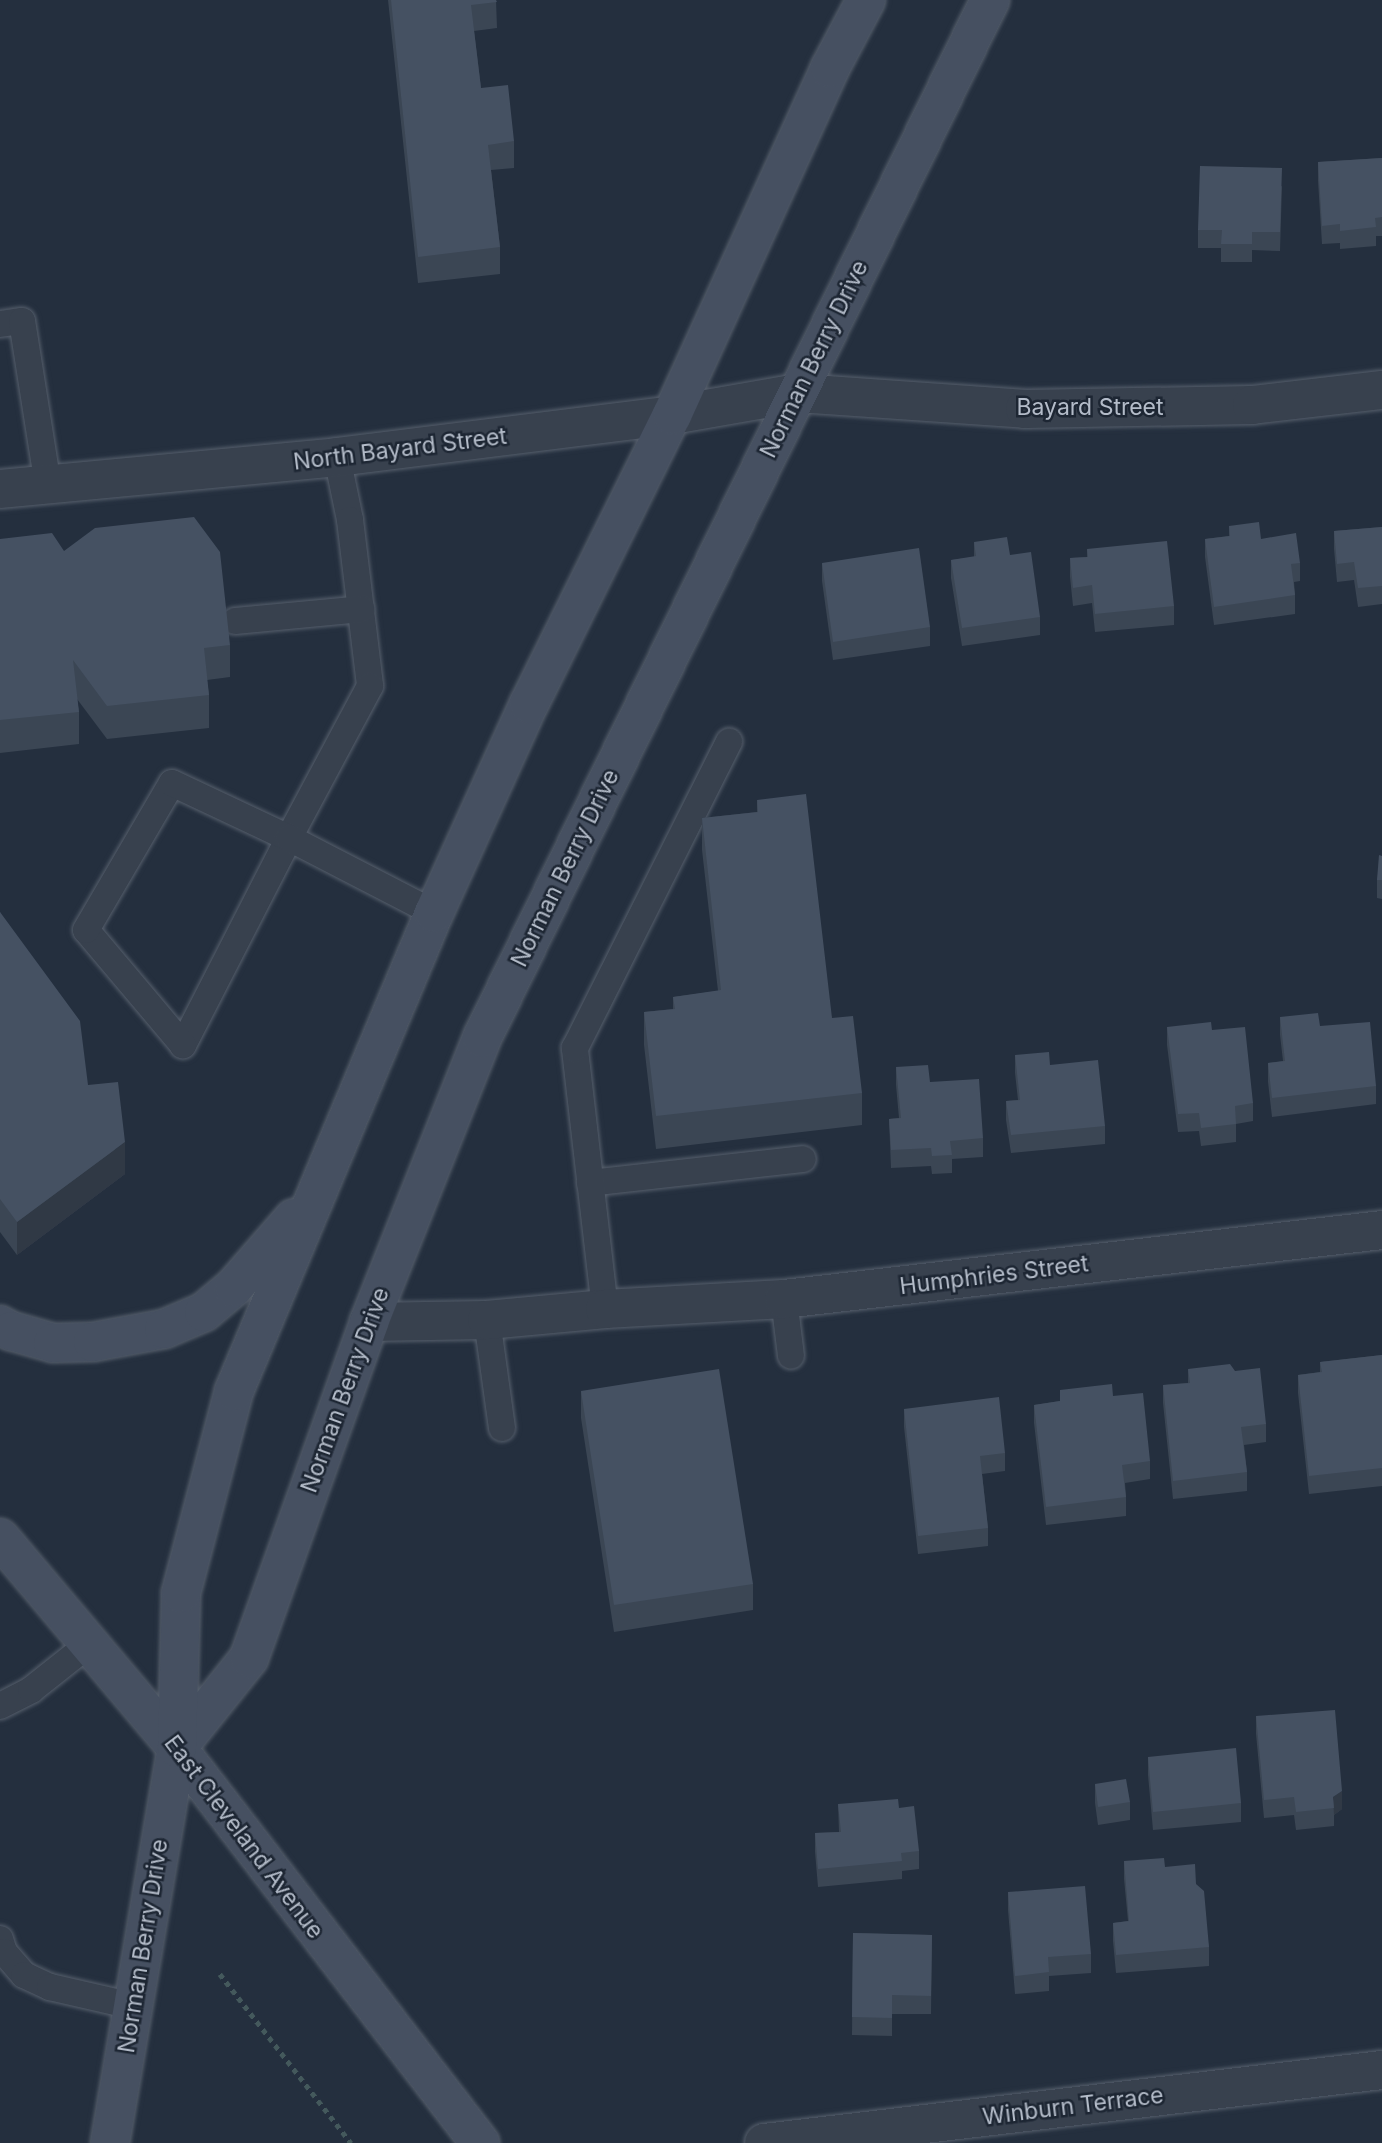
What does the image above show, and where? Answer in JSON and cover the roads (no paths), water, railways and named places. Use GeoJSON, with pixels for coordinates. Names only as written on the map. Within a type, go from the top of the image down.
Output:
{"type":"FeatureCollection","features":[{"type":"Feature","properties":{"kind":"main road","name":"Norman Berry Drive"},"geometry":{"type":"LineString","coordinates":[[110,2143],[177,1748],[181,1593],[234,1391],[313,1196],[434,913],[529,704],[672,415],[830,68],[866,0]]}},
{"type":"Feature","properties":{"kind":"main road","name":"Norman Berry Drive"},"geometry":{"type":"LineString","coordinates":[[177,1748],[249,1658],[369,1322],[482,1038],[990,0]]}},
{"type":"Feature","properties":{"kind":"main road"},"geometry":{"type":"LineString","coordinates":[[0,1325],[53,1343],[93,1342],[164,1329],[204,1312],[234,1287],[313,1196]]}},
{"type":"Feature","properties":{"kind":"main road","name":"East Cleveland Avenue"},"geometry":{"type":"LineString","coordinates":[[0,1538],[177,1748],[480,2143]]}},
{"type":"Feature","properties":{"kind":"street","name":"Bayard Street"},"geometry":{"type":"LineString","coordinates":[[798,393],[1025,409],[1252,405],[1382,390]]}},
{"type":"Feature","properties":{"kind":"street","name":"North Bayard Street"},"geometry":{"type":"LineString","coordinates":[[0,489],[337,457],[672,415],[798,393]]}},
{"type":"Feature","properties":{"kind":"street","name":"Humphries Street"},"geometry":{"type":"LineString","coordinates":[[369,1322],[487,1320],[605,1309],[784,1299],[1382,1230]]}},
{"type":"Feature","properties":{"kind":"street","name":"Winburn Terrace"},"geometry":{"type":"LineString","coordinates":[[764,2143],[1382,2070]]}},
{"type":"Feature","properties":{"kind":"lane"},"geometry":{"type":"LineString","coordinates":[[0,324],[22,321],[48,485]]}},
{"type":"Feature","properties":{"kind":"lane"},"geometry":{"type":"LineString","coordinates":[[337,457],[350,520],[370,685],[289,838],[183,1045],[86,930],[172,783],[289,838],[434,913]]}},
{"type":"Feature","properties":{"kind":"lane"},"geometry":{"type":"LineString","coordinates":[[235,621],[360,609]]}},
{"type":"Feature","properties":{"kind":"lane"},"geometry":{"type":"LineString","coordinates":[[605,1309],[575,1048],[729,742]]}},
{"type":"Feature","properties":{"kind":"lane"},"geometry":{"type":"LineString","coordinates":[[590,1183],[803,1159]]}},
{"type":"Feature","properties":{"kind":"lane"},"geometry":{"type":"LineString","coordinates":[[784,1299],[791,1356]]}},
{"type":"Feature","properties":{"kind":"lane"},"geometry":{"type":"LineString","coordinates":[[487,1320],[502,1428]]}},
{"type":"Feature","properties":{"kind":"lane"},"geometry":{"type":"LineString","coordinates":[[0,1706],[31,1690],[89,1644]]}},
{"type":"Feature","properties":{"kind":"lane"},"geometry":{"type":"LineString","coordinates":[[0,1939],[4,1952],[24,1975],[50,1987],[133,2006]]}}]}
